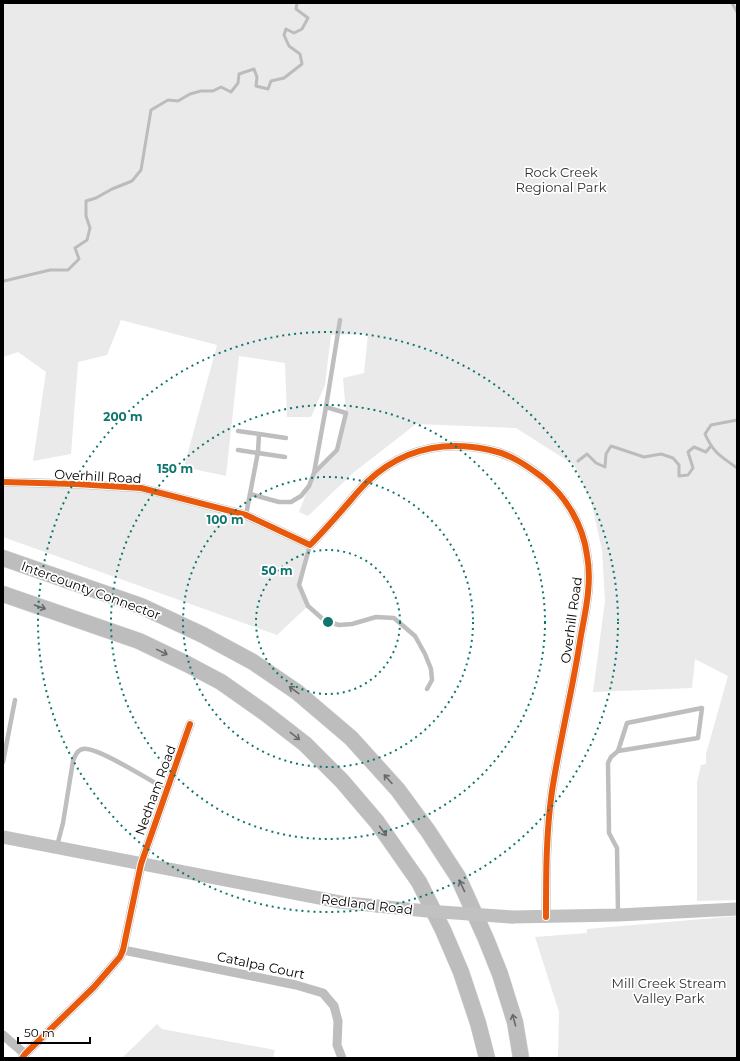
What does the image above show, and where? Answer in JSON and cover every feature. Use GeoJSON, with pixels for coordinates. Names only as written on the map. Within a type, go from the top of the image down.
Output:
{"type":"FeatureCollection","features":[{"type":"Feature","properties":{"kind":"highway","name":"Intercounty Connector"},"geometry":{"type":"LineString","coordinates":[[3,558],[142,606],[203,635],[253,662],[297,692],[351,738],[398,790],[428,831],[458,877],[500,974],[515,1022],[521,1058]]}},
{"type":"Feature","properties":{"kind":"highway"},"geometry":{"type":"LineString","coordinates":[[3,594],[139,641],[187,664],[221,682],[305,744],[342,781],[377,822],[419,882],[443,930],[461,972],[478,1023],[487,1058]]}},
{"type":"Feature","properties":{"kind":"main road","name":"Redland Road"},"geometry":{"type":"LineString","coordinates":[[3,834],[56,847],[340,902],[427,912],[546,917],[737,909]]}},
{"type":"Feature","properties":{"kind":"street","name":"Overhill Road"},"geometry":{"type":"LineString","coordinates":[[3,482],[141,488],[246,515],[310,546],[367,482],[385,468],[418,451],[431,448],[463,446],[496,451],[523,463],[548,482],[578,522],[587,555],[588,586],[576,668],[552,792],[547,850],[546,917]]}},
{"type":"Feature","properties":{"kind":"street","name":"Nedham Road"},"geometry":{"type":"LineString","coordinates":[[123,950],[141,864],[190,724]]}},
{"type":"Feature","properties":{"kind":"street"},"geometry":{"type":"LineString","coordinates":[[3,1035],[24,1056],[94,987],[120,957],[123,950]]}},
{"type":"Feature","properties":{"kind":"street","name":"Catalpa Court"},"geometry":{"type":"LineString","coordinates":[[123,950],[296,985],[323,993],[334,1006],[338,1021],[337,1044],[342,1058]]}},
{"type":"Feature","properties":{"kind":"lane"},"geometry":{"type":"LineString","coordinates":[[250,494],[279,502],[291,502],[301,496],[309,486],[314,473],[340,320]]}},
{"type":"Feature","properties":{"kind":"lane"},"geometry":{"type":"LineString","coordinates":[[314,473],[337,450],[346,413],[326,407]]}},
{"type":"Feature","properties":{"kind":"lane"},"geometry":{"type":"LineString","coordinates":[[238,431],[286,438]]}},
{"type":"Feature","properties":{"kind":"lane"},"geometry":{"type":"LineString","coordinates":[[246,515],[258,452],[259,434]]}},
{"type":"Feature","properties":{"kind":"lane"},"geometry":{"type":"LineString","coordinates":[[238,450],[285,457]]}},
{"type":"Feature","properties":{"kind":"lane"},"geometry":{"type":"LineString","coordinates":[[310,546],[299,585],[308,606],[325,621],[339,625],[352,624],[376,617],[394,618],[415,636],[425,654],[431,669],[432,680],[427,689]]}},
{"type":"Feature","properties":{"kind":"lane"},"geometry":{"type":"LineString","coordinates":[[3,762],[15,700]]}},
{"type":"Feature","properties":{"kind":"lane"},"geometry":{"type":"LineString","coordinates":[[618,751],[627,723],[702,708],[698,738],[618,751],[611,757],[608,763],[609,833],[617,848],[618,915]]}},
{"type":"Feature","properties":{"kind":"lane"},"geometry":{"type":"LineString","coordinates":[[56,847],[62,827],[73,761],[77,753],[82,749],[89,749],[103,754],[167,790]]}},
{"type":"Feature","properties":{"kind":"green space","name":"Rock Creek Regional Park"},"geometry":{"type":"Polygon","coordinates":[[[3,3],[737,3],[737,900],[697,901],[697,782],[701,765],[706,764],[706,754],[728,676],[695,659],[692,688],[593,692],[605,601],[602,550],[591,501],[574,465],[516,428],[416,424],[353,473],[308,516],[299,512],[314,473],[337,450],[346,413],[343,378],[364,373],[368,334],[331,335],[325,385],[311,417],[287,417],[285,363],[239,356],[226,476],[184,467],[217,345],[121,320],[107,355],[78,362],[71,454],[33,461],[46,372],[18,352],[3,357],[3,3]]]}},
{"type":"Feature","properties":{"kind":"green space"},"geometry":{"type":"Polygon","coordinates":[[[3,482],[141,488],[246,515],[310,545],[299,585],[308,606],[277,635],[3,537],[3,482]]]}},
{"type":"Feature","properties":{"kind":"green space","name":"Mill Creek Stream Valley Park"},"geometry":{"type":"Polygon","coordinates":[[[737,916],[737,1058],[558,1058],[559,1012],[535,937],[587,933],[587,929],[737,916]]]}},
{"type":"Feature","properties":{"kind":"green space"},"geometry":{"type":"Polygon","coordinates":[[[157,1024],[162,1029],[275,1050],[273,1058],[122,1058],[157,1024]]]}},
{"type":"Feature","properties":{"kind":"waterway"},"geometry":{"type":"LineString","coordinates":[[3,280],[50,270],[68,270],[79,259],[75,248],[87,240],[90,228],[86,216],[86,201],[96,198],[112,189],[132,181],[141,170],[151,110],[168,100],[178,101],[190,94],[201,91],[213,91],[221,87],[231,92],[238,83],[239,74],[254,69],[257,77],[256,86],[268,89],[271,81],[284,78],[302,64],[300,54],[289,46],[284,35],[286,29],[294,33],[302,29],[308,18],[296,9],[297,3]]}},
{"type":"Feature","properties":{"kind":"waterway"},"geometry":{"type":"LineString","coordinates":[[732,3],[737,12]]}},
{"type":"Feature","properties":{"kind":"waterway"},"geometry":{"type":"LineString","coordinates":[[737,420],[711,425],[705,434],[715,450],[737,468]]}},
{"type":"Feature","properties":{"kind":"waterway"},"geometry":{"type":"LineString","coordinates":[[578,461],[587,454],[596,463],[605,467],[606,454],[611,446],[644,457],[661,454],[673,458],[679,465],[679,476],[688,475],[693,468],[688,452],[694,447],[706,452],[710,447]]}},
{"type":"Feature","properties":{"kind":"cycle path"},"geometry":{"type":"LineString","coordinates":[[3,482],[141,488],[246,515],[310,545],[365,484],[380,471],[409,455],[424,450],[456,446],[490,450],[511,457],[542,477],[559,493],[566,502],[577,522],[585,544],[589,575],[585,615],[552,791],[547,854],[546,917]]}},
{"type":"Feature","properties":{"kind":"cycle path"},"geometry":{"type":"LineString","coordinates":[[22,1058],[94,987],[120,957],[123,950],[141,864],[190,724]]}}]}
